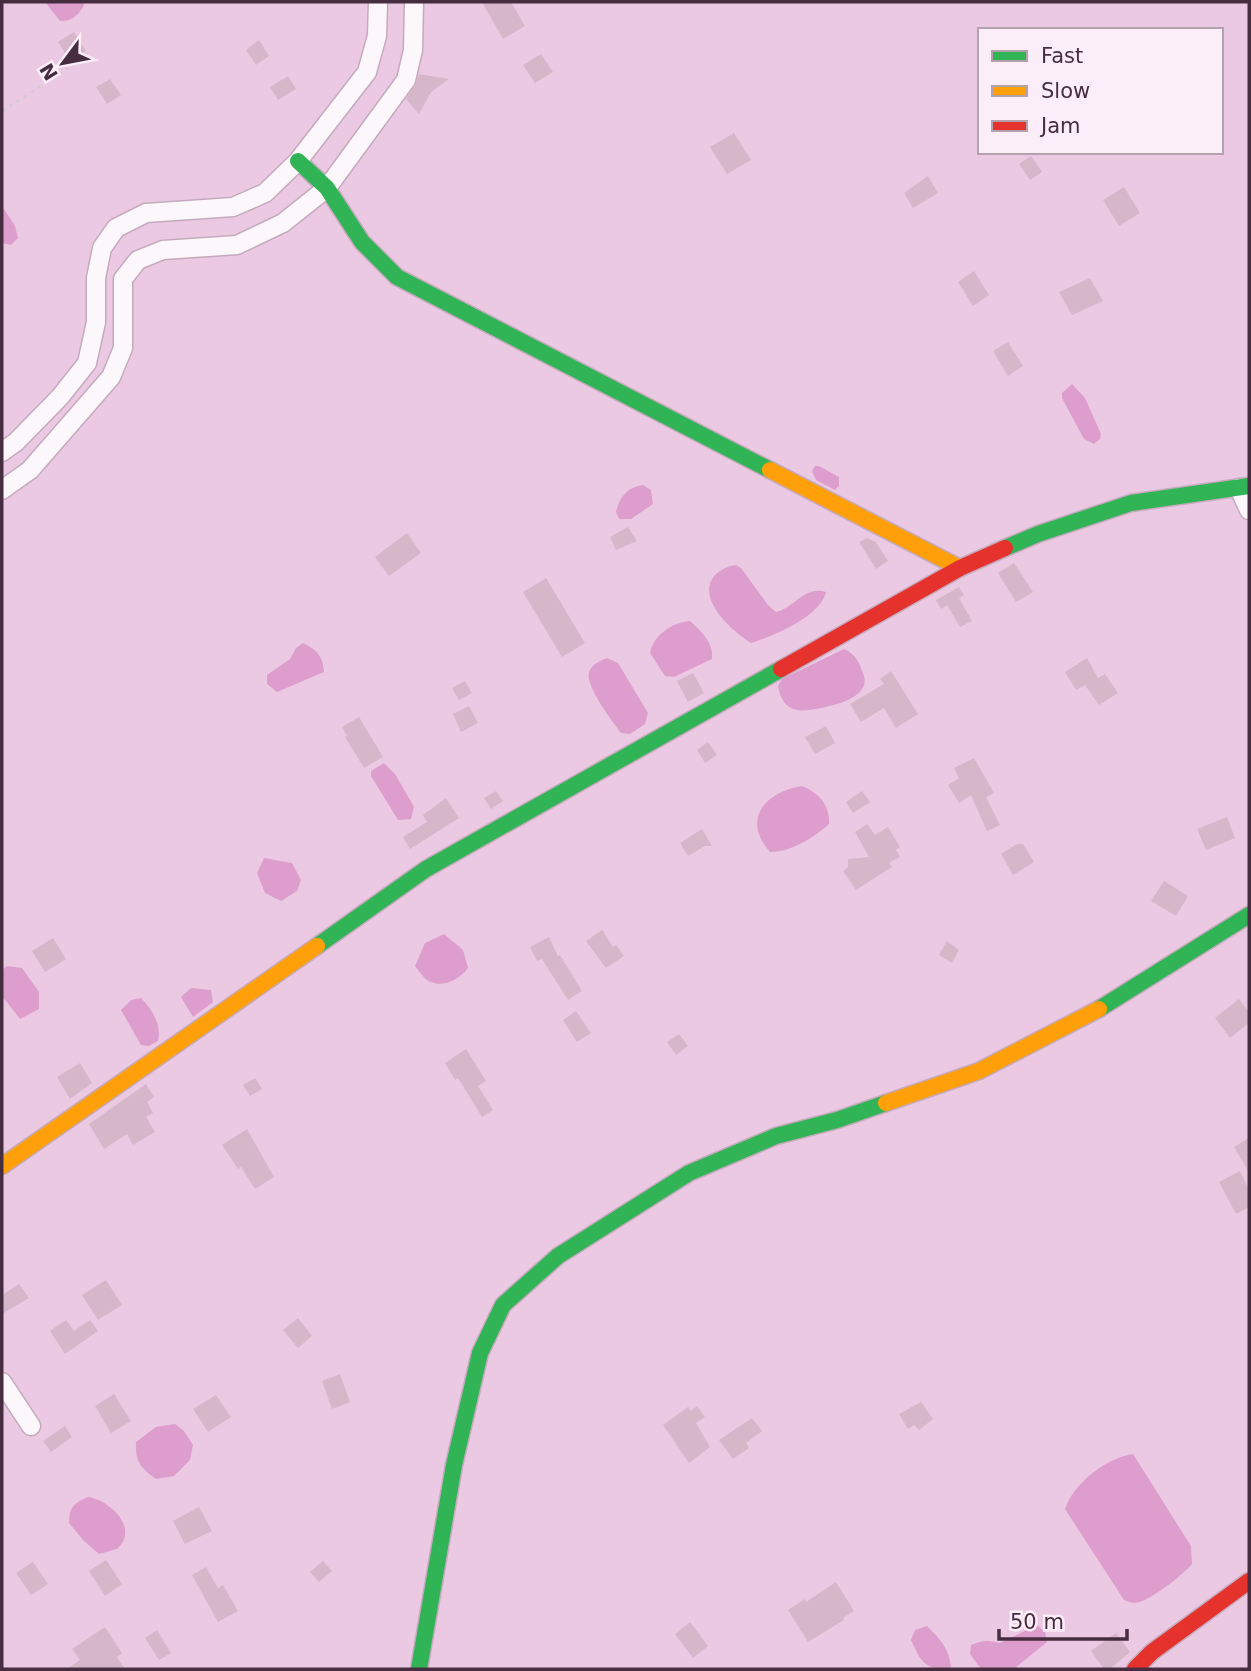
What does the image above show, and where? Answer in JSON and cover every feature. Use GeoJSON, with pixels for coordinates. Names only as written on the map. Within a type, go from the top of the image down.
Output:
{"type":"FeatureCollection","features":[{"type":"Feature","properties":{"kind":"street"},"geometry":{"type":"LineString","coordinates":[[2,452],[34,424],[87,363],[96,322],[96,278],[102,248],[116,228],[146,213],[233,207],[265,193],[298,161],[367,72],[377,36],[378,2]]}},
{"type":"Feature","properties":{"kind":"street"},"geometry":{"type":"LineString","coordinates":[[2,490],[30,470],[111,377],[123,348],[123,279],[138,260],[163,250],[237,245],[283,223],[327,188],[406,80],[413,50],[414,2]]}},
{"type":"Feature","properties":{"kind":"street"},"geometry":{"type":"LineString","coordinates":[[298,161],[327,188],[362,242],[397,278],[960,568]]}},
{"type":"Feature","properties":{"kind":"street"},"geometry":{"type":"LineString","coordinates":[[2,1166],[426,869],[960,568],[1038,534],[1131,503],[1244,487],[1249,510]]}},
{"type":"Feature","properties":{"kind":"street"},"geometry":{"type":"LineString","coordinates":[[419,1669],[454,1465],[477,1365],[503,1305],[558,1256],[689,1173],[776,1136],[837,1120],[979,1071],[1099,1009],[1249,915]]}},
{"type":"Feature","properties":{"kind":"street"},"geometry":{"type":"LineString","coordinates":[[2,1382],[31,1426]]}},
{"type":"Feature","properties":{"kind":"street"},"geometry":{"type":"LineString","coordinates":[[1135,1669],[1152,1652],[1249,1581]]}},
{"type":"Feature","properties":{"kind":"path"},"geometry":{"type":"LineString","coordinates":[[2,111],[75,64]]}},
{"type":"Feature","properties":{"kind":"shaded area"},"geometry":{"type":"Polygon","coordinates":[[[45,2],[82,2],[84,5],[74,17],[60,21],[45,2]]]}},
{"type":"Feature","properties":{"kind":"shaded area"},"geometry":{"type":"Polygon","coordinates":[[[2,206],[15,226],[18,238],[11,245],[2,243],[2,206]]]}},
{"type":"Feature","properties":{"kind":"shaded area"},"geometry":{"type":"Polygon","coordinates":[[[1072,384],[1085,398],[1101,434],[1094,444],[1084,439],[1062,398],[1062,393],[1072,384]]]}},
{"type":"Feature","properties":{"kind":"shaded area"},"geometry":{"type":"Polygon","coordinates":[[[815,466],[839,477],[839,486],[835,490],[816,480],[812,471],[815,466]]]}},
{"type":"Feature","properties":{"kind":"shaded area"},"geometry":{"type":"Polygon","coordinates":[[[643,485],[651,490],[653,504],[631,519],[619,519],[616,512],[622,497],[629,490],[643,485]]]}},
{"type":"Feature","properties":{"kind":"shaded area"},"geometry":{"type":"Polygon","coordinates":[[[736,565],[776,612],[806,594],[826,592],[822,601],[806,617],[784,630],[751,643],[718,613],[709,593],[710,583],[716,574],[736,565]]]}},
{"type":"Feature","properties":{"kind":"shaded area"},"geometry":{"type":"Polygon","coordinates":[[[690,621],[709,643],[712,659],[674,677],[665,676],[650,653],[652,646],[665,631],[690,621]]]}},
{"type":"Feature","properties":{"kind":"shaded area"},"geometry":{"type":"Polygon","coordinates":[[[303,643],[318,654],[324,672],[277,692],[267,684],[267,675],[290,659],[296,648],[303,643]]]}},
{"type":"Feature","properties":{"kind":"shaded area"},"geometry":{"type":"Polygon","coordinates":[[[844,649],[856,659],[863,673],[864,684],[859,693],[842,702],[812,710],[797,710],[785,703],[778,686],[782,679],[844,649]]]}},
{"type":"Feature","properties":{"kind":"shaded area"},"geometry":{"type":"Polygon","coordinates":[[[607,658],[618,663],[648,713],[645,724],[630,734],[621,733],[591,686],[590,669],[607,658]]]}},
{"type":"Feature","properties":{"kind":"shaded area"},"geometry":{"type":"Polygon","coordinates":[[[384,763],[395,774],[414,807],[411,819],[398,820],[371,776],[371,771],[384,763]]]}},
{"type":"Feature","properties":{"kind":"shaded area"},"geometry":{"type":"Polygon","coordinates":[[[802,786],[822,800],[828,811],[829,824],[801,843],[785,850],[770,852],[758,829],[761,809],[777,794],[802,786]]]}},
{"type":"Feature","properties":{"kind":"shaded area"},"geometry":{"type":"Polygon","coordinates":[[[264,858],[292,863],[301,880],[297,891],[281,901],[265,893],[257,873],[264,858]]]}},
{"type":"Feature","properties":{"kind":"shaded area"},"geometry":{"type":"Polygon","coordinates":[[[444,934],[463,950],[468,968],[455,979],[438,984],[427,980],[415,966],[425,943],[444,934]]]}},
{"type":"Feature","properties":{"kind":"shaded area"},"geometry":{"type":"Polygon","coordinates":[[[7,966],[22,968],[39,992],[39,1009],[20,1019],[2,996],[2,970],[7,966]]]}},
{"type":"Feature","properties":{"kind":"shaded area"},"geometry":{"type":"Polygon","coordinates":[[[191,988],[211,990],[213,1002],[193,1017],[181,997],[191,988]]]}},
{"type":"Feature","properties":{"kind":"shaded area"},"geometry":{"type":"Polygon","coordinates":[[[141,998],[152,1012],[159,1029],[158,1041],[149,1046],[141,1045],[121,1010],[131,1000],[141,998]]]}},
{"type":"Feature","properties":{"kind":"shaded area"},"geometry":{"type":"Polygon","coordinates":[[[175,1424],[184,1431],[193,1445],[190,1460],[174,1476],[156,1479],[140,1464],[136,1454],[136,1442],[156,1427],[175,1424]]]}},
{"type":"Feature","properties":{"kind":"shaded area"},"geometry":{"type":"Polygon","coordinates":[[[1133,1454],[1191,1546],[1192,1564],[1157,1593],[1135,1603],[1124,1600],[1065,1509],[1069,1499],[1092,1473],[1112,1461],[1133,1454]]]}},
{"type":"Feature","properties":{"kind":"shaded area"},"geometry":{"type":"Polygon","coordinates":[[[88,1497],[113,1509],[124,1525],[123,1541],[117,1549],[99,1554],[69,1523],[73,1506],[88,1497]]]}},
{"type":"Feature","properties":{"kind":"shaded area"},"geometry":{"type":"Polygon","coordinates":[[[1037,1625],[1045,1632],[1047,1642],[1014,1669],[981,1669],[970,1654],[971,1645],[986,1641],[1000,1643],[1037,1625]]]}},
{"type":"Feature","properties":{"kind":"shaded area"},"geometry":{"type":"Polygon","coordinates":[[[927,1626],[946,1649],[951,1667],[948,1669],[928,1665],[914,1647],[911,1640],[915,1630],[927,1626]]]}},
{"type":"Feature","properties":{"kind":"building"},"geometry":{"type":"Polygon","coordinates":[[[482,2],[511,2],[525,26],[503,39],[482,2]]]}},
{"type":"Feature","properties":{"kind":"building"},"geometry":{"type":"Polygon","coordinates":[[[74,32],[86,51],[70,61],[58,42],[74,32]]]}},
{"type":"Feature","properties":{"kind":"building"},"geometry":{"type":"Polygon","coordinates":[[[259,40],[269,56],[256,65],[246,50],[259,40]]]}},
{"type":"Feature","properties":{"kind":"building"},"geometry":{"type":"Polygon","coordinates":[[[541,54],[553,72],[535,83],[523,65],[541,54]]]}},
{"type":"Feature","properties":{"kind":"building"},"geometry":{"type":"Polygon","coordinates":[[[419,74],[449,79],[431,92],[419,114],[406,99],[419,74]]]}},
{"type":"Feature","properties":{"kind":"building"},"geometry":{"type":"Polygon","coordinates":[[[288,76],[296,89],[278,100],[270,87],[288,76]]]}},
{"type":"Feature","properties":{"kind":"building"},"geometry":{"type":"Polygon","coordinates":[[[110,79],[121,95],[107,104],[96,87],[110,79]]]}},
{"type":"Feature","properties":{"kind":"building"},"geometry":{"type":"Polygon","coordinates":[[[734,133],[751,160],[727,174],[710,147],[734,133]]]}},
{"type":"Feature","properties":{"kind":"building"},"geometry":{"type":"Polygon","coordinates":[[[1031,156],[1042,172],[1030,180],[1019,164],[1031,156]]]}},
{"type":"Feature","properties":{"kind":"building"},"geometry":{"type":"Polygon","coordinates":[[[928,176],[938,193],[913,208],[904,193],[928,176]]]}},
{"type":"Feature","properties":{"kind":"building"},"geometry":{"type":"Polygon","coordinates":[[[1124,187],[1140,213],[1119,226],[1103,200],[1124,187]]]}},
{"type":"Feature","properties":{"kind":"building"},"geometry":{"type":"Polygon","coordinates":[[[974,271],[989,295],[973,306],[958,282],[974,271]]]}},
{"type":"Feature","properties":{"kind":"building"},"geometry":{"type":"Polygon","coordinates":[[[1090,278],[1103,301],[1072,315],[1059,292],[1090,278]]]}},
{"type":"Feature","properties":{"kind":"building"},"geometry":{"type":"Polygon","coordinates":[[[1008,342],[1023,366],[1008,376],[993,351],[1008,342]]]}},
{"type":"Feature","properties":{"kind":"building"},"geometry":{"type":"Polygon","coordinates":[[[628,527],[637,541],[616,550],[610,537],[628,527]]]}},
{"type":"Feature","properties":{"kind":"building"},"geometry":{"type":"Polygon","coordinates":[[[407,533],[421,553],[389,576],[375,557],[407,533]]]}},
{"type":"Feature","properties":{"kind":"building"},"geometry":{"type":"Polygon","coordinates":[[[867,538],[876,542],[888,561],[876,569],[859,542],[867,538]]]}},
{"type":"Feature","properties":{"kind":"building"},"geometry":{"type":"Polygon","coordinates":[[[1014,563],[1033,592],[1016,602],[998,573],[1014,563]]]}},
{"type":"Feature","properties":{"kind":"building"},"geometry":{"type":"Polygon","coordinates":[[[546,578],[585,643],[562,657],[523,592],[546,578]]]}},
{"type":"Feature","properties":{"kind":"building"},"geometry":{"type":"Polygon","coordinates":[[[959,587],[964,595],[959,598],[972,621],[960,627],[947,605],[941,609],[936,600],[959,587]]]}},
{"type":"Feature","properties":{"kind":"building"},"geometry":{"type":"Polygon","coordinates":[[[1087,658],[1098,678],[1105,674],[1118,693],[1099,705],[1085,685],[1076,690],[1065,672],[1087,658]]]}},
{"type":"Feature","properties":{"kind":"building"},"geometry":{"type":"Polygon","coordinates":[[[891,671],[918,714],[896,728],[884,708],[861,722],[850,704],[884,684],[880,679],[891,671]]]}},
{"type":"Feature","properties":{"kind":"building"},"geometry":{"type":"Polygon","coordinates":[[[693,673],[704,693],[688,702],[677,681],[693,673]]]}},
{"type":"Feature","properties":{"kind":"building"},"geometry":{"type":"Polygon","coordinates":[[[465,681],[472,693],[459,700],[452,688],[465,681]]]}},
{"type":"Feature","properties":{"kind":"building"},"geometry":{"type":"Polygon","coordinates":[[[469,706],[478,723],[461,732],[453,714],[469,706]]]}},
{"type":"Feature","properties":{"kind":"building"},"geometry":{"type":"Polygon","coordinates":[[[359,717],[383,757],[364,768],[342,727],[359,717]]]}},
{"type":"Feature","properties":{"kind":"building"},"geometry":{"type":"Polygon","coordinates":[[[826,726],[835,743],[815,754],[805,737],[826,726]]]}},
{"type":"Feature","properties":{"kind":"building"},"geometry":{"type":"Polygon","coordinates":[[[708,742],[717,755],[705,763],[697,750],[708,742]]]}},
{"type":"Feature","properties":{"kind":"building"},"geometry":{"type":"Polygon","coordinates":[[[974,758],[994,793],[986,797],[1000,825],[987,831],[971,795],[959,803],[948,785],[959,778],[954,768],[974,758]]]}},
{"type":"Feature","properties":{"kind":"building"},"geometry":{"type":"Polygon","coordinates":[[[496,791],[503,801],[491,809],[484,798],[496,791]]]}},
{"type":"Feature","properties":{"kind":"building"},"geometry":{"type":"Polygon","coordinates":[[[862,791],[870,802],[853,813],[846,802],[862,791]]]}},
{"type":"Feature","properties":{"kind":"building"},"geometry":{"type":"Polygon","coordinates":[[[446,798],[459,818],[410,849],[403,837],[427,822],[423,815],[446,798]]]}},
{"type":"Feature","properties":{"kind":"building"},"geometry":{"type":"Polygon","coordinates":[[[1227,817],[1235,838],[1206,850],[1197,829],[1227,817]]]}},
{"type":"Feature","properties":{"kind":"building"},"geometry":{"type":"Polygon","coordinates":[[[867,824],[875,835],[888,827],[900,847],[896,850],[900,857],[889,863],[892,867],[856,890],[843,871],[848,867],[848,859],[869,857],[855,832],[867,824]]]}},
{"type":"Feature","properties":{"kind":"building"},"geometry":{"type":"Polygon","coordinates":[[[702,829],[712,846],[705,846],[688,856],[680,843],[702,829]]]}},
{"type":"Feature","properties":{"kind":"building"},"geometry":{"type":"Polygon","coordinates":[[[1017,844],[1023,844],[1034,862],[1013,875],[1001,854],[1017,844]]]}},
{"type":"Feature","properties":{"kind":"building"},"geometry":{"type":"Polygon","coordinates":[[[1164,881],[1188,896],[1176,916],[1151,901],[1164,881]]]}},
{"type":"Feature","properties":{"kind":"building"},"geometry":{"type":"Polygon","coordinates":[[[602,930],[613,947],[616,945],[624,956],[606,968],[586,941],[602,930]]]}},
{"type":"Feature","properties":{"kind":"building"},"geometry":{"type":"Polygon","coordinates":[[[549,937],[558,956],[560,955],[582,991],[568,1000],[542,959],[537,961],[530,947],[549,937]]]}},
{"type":"Feature","properties":{"kind":"building"},"geometry":{"type":"Polygon","coordinates":[[[53,938],[66,959],[45,972],[32,951],[53,938]]]}},
{"type":"Feature","properties":{"kind":"building"},"geometry":{"type":"Polygon","coordinates":[[[947,941],[959,950],[952,963],[939,955],[947,941]]]}},
{"type":"Feature","properties":{"kind":"building"},"geometry":{"type":"Polygon","coordinates":[[[1239,999],[1249,1012],[1249,1023],[1230,1038],[1215,1018],[1239,999]]]}},
{"type":"Feature","properties":{"kind":"building"},"geometry":{"type":"Polygon","coordinates":[[[576,1011],[591,1033],[577,1042],[563,1020],[576,1011]]]}},
{"type":"Feature","properties":{"kind":"building"},"geometry":{"type":"Polygon","coordinates":[[[679,1034],[688,1046],[676,1055],[667,1042],[679,1034]]]}},
{"type":"Feature","properties":{"kind":"building"},"geometry":{"type":"Polygon","coordinates":[[[466,1049],[486,1081],[478,1086],[493,1110],[482,1117],[458,1078],[455,1080],[445,1063],[466,1049]]]}},
{"type":"Feature","properties":{"kind":"building"},"geometry":{"type":"Polygon","coordinates":[[[80,1063],[92,1083],[70,1099],[57,1077],[80,1063]]]}},
{"type":"Feature","properties":{"kind":"building"},"geometry":{"type":"Polygon","coordinates":[[[255,1078],[262,1089],[250,1096],[243,1085],[255,1078]]]}},
{"type":"Feature","properties":{"kind":"building"},"geometry":{"type":"Polygon","coordinates":[[[146,1084],[154,1097],[147,1102],[153,1113],[146,1117],[155,1132],[133,1145],[127,1134],[104,1149],[89,1124],[146,1084]]]}},
{"type":"Feature","properties":{"kind":"building"},"geometry":{"type":"Polygon","coordinates":[[[247,1129],[274,1177],[255,1189],[222,1145],[247,1129]]]}},
{"type":"Feature","properties":{"kind":"building"},"geometry":{"type":"Polygon","coordinates":[[[1249,1138],[1249,1172],[1234,1147],[1249,1138]]]}},
{"type":"Feature","properties":{"kind":"building"},"geometry":{"type":"Polygon","coordinates":[[[1240,1171],[1249,1190],[1249,1207],[1236,1214],[1219,1182],[1240,1171]]]}},
{"type":"Feature","properties":{"kind":"building"},"geometry":{"type":"Polygon","coordinates":[[[106,1280],[122,1305],[98,1320],[82,1295],[106,1280]]]}},
{"type":"Feature","properties":{"kind":"building"},"geometry":{"type":"Polygon","coordinates":[[[19,1284],[29,1298],[2,1314],[2,1295],[19,1284]]]}},
{"type":"Feature","properties":{"kind":"building"},"geometry":{"type":"Polygon","coordinates":[[[298,1318],[312,1336],[298,1348],[283,1330],[298,1318]]]}},
{"type":"Feature","properties":{"kind":"building"},"geometry":{"type":"Polygon","coordinates":[[[66,1320],[74,1331],[90,1320],[98,1331],[65,1354],[50,1331],[66,1320]]]}},
{"type":"Feature","properties":{"kind":"building"},"geometry":{"type":"Polygon","coordinates":[[[340,1374],[350,1402],[332,1409],[322,1381],[340,1374]]]}},
{"type":"Feature","properties":{"kind":"building"},"geometry":{"type":"Polygon","coordinates":[[[114,1394],[131,1421],[111,1433],[95,1406],[114,1394]]]}},
{"type":"Feature","properties":{"kind":"building"},"geometry":{"type":"Polygon","coordinates":[[[216,1395],[231,1417],[208,1432],[193,1409],[216,1395]]]}},
{"type":"Feature","properties":{"kind":"building"},"geometry":{"type":"Polygon","coordinates":[[[921,1402],[933,1419],[919,1430],[914,1425],[908,1429],[899,1414],[921,1402]]]}},
{"type":"Feature","properties":{"kind":"building"},"geometry":{"type":"Polygon","coordinates":[[[697,1406],[705,1417],[696,1423],[710,1447],[689,1463],[663,1425],[688,1407],[691,1411],[697,1406]]]}},
{"type":"Feature","properties":{"kind":"building"},"geometry":{"type":"Polygon","coordinates":[[[752,1418],[762,1431],[746,1443],[749,1448],[733,1459],[719,1440],[752,1418]]]}},
{"type":"Feature","properties":{"kind":"building"},"geometry":{"type":"Polygon","coordinates":[[[65,1426],[72,1437],[51,1452],[43,1441],[65,1426]]]}},
{"type":"Feature","properties":{"kind":"building"},"geometry":{"type":"Polygon","coordinates":[[[199,1507],[212,1531],[185,1544],[173,1521],[199,1507]]]}},
{"type":"Feature","properties":{"kind":"building"},"geometry":{"type":"Polygon","coordinates":[[[106,1560],[122,1584],[105,1596],[89,1571],[106,1560]]]}},
{"type":"Feature","properties":{"kind":"building"},"geometry":{"type":"Polygon","coordinates":[[[323,1561],[332,1571],[319,1582],[310,1572],[323,1561]]]}},
{"type":"Feature","properties":{"kind":"building"},"geometry":{"type":"Polygon","coordinates":[[[33,1562],[48,1584],[31,1595],[16,1573],[33,1562]]]}},
{"type":"Feature","properties":{"kind":"building"},"geometry":{"type":"Polygon","coordinates":[[[206,1567],[218,1588],[223,1585],[238,1611],[218,1622],[192,1575],[206,1567]]]}},
{"type":"Feature","properties":{"kind":"building"},"geometry":{"type":"Polygon","coordinates":[[[836,1582],[854,1611],[808,1642],[788,1610],[805,1599],[806,1602],[836,1582]]]}},
{"type":"Feature","properties":{"kind":"building"},"geometry":{"type":"Polygon","coordinates":[[[690,1622],[708,1646],[693,1658],[675,1634],[690,1622]]]}},
{"type":"Feature","properties":{"kind":"building"},"geometry":{"type":"Polygon","coordinates":[[[105,1627],[122,1653],[117,1657],[125,1669],[67,1669],[80,1660],[72,1649],[105,1627]]]}},
{"type":"Feature","properties":{"kind":"building"},"geometry":{"type":"Polygon","coordinates":[[[157,1630],[171,1653],[159,1660],[145,1638],[157,1630]]]}},
{"type":"Feature","properties":{"kind":"building"},"geometry":{"type":"Polygon","coordinates":[[[1116,1633],[1130,1652],[1110,1669],[1104,1669],[1091,1651],[1116,1633]]]}},
{"type":"Feature","properties":{"kind":"traffic: fast"},"geometry":{"type":"LineString","coordinates":[[298,161],[327,188],[362,242],[397,277],[770,470]]}},
{"type":"Feature","properties":{"kind":"traffic: fast"},"geometry":{"type":"LineString","coordinates":[[1005,548],[1131,503],[1249,486]]}},
{"type":"Feature","properties":{"kind":"traffic: fast"},"geometry":{"type":"LineString","coordinates":[[317,946],[426,869],[781,669]]}},
{"type":"Feature","properties":{"kind":"traffic: fast"},"geometry":{"type":"LineString","coordinates":[[1099,1009],[1249,915]]}},
{"type":"Feature","properties":{"kind":"traffic: fast"},"geometry":{"type":"LineString","coordinates":[[419,1669],[454,1465],[480,1353],[503,1305],[558,1256],[689,1173],[776,1136],[837,1120],[886,1103]]}},
{"type":"Feature","properties":{"kind":"traffic: slow"},"geometry":{"type":"LineString","coordinates":[[770,470],[960,568]]}},
{"type":"Feature","properties":{"kind":"traffic: slow"},"geometry":{"type":"LineString","coordinates":[[2,1166],[317,946]]}},
{"type":"Feature","properties":{"kind":"traffic: slow"},"geometry":{"type":"LineString","coordinates":[[886,1103],[979,1071],[1099,1009]]}},
{"type":"Feature","properties":{"kind":"traffic: jam"},"geometry":{"type":"LineString","coordinates":[[781,669],[960,568],[1005,548]]}},
{"type":"Feature","properties":{"kind":"traffic: jam"},"geometry":{"type":"LineString","coordinates":[[1135,1669],[1152,1652],[1249,1581]]}}]}
